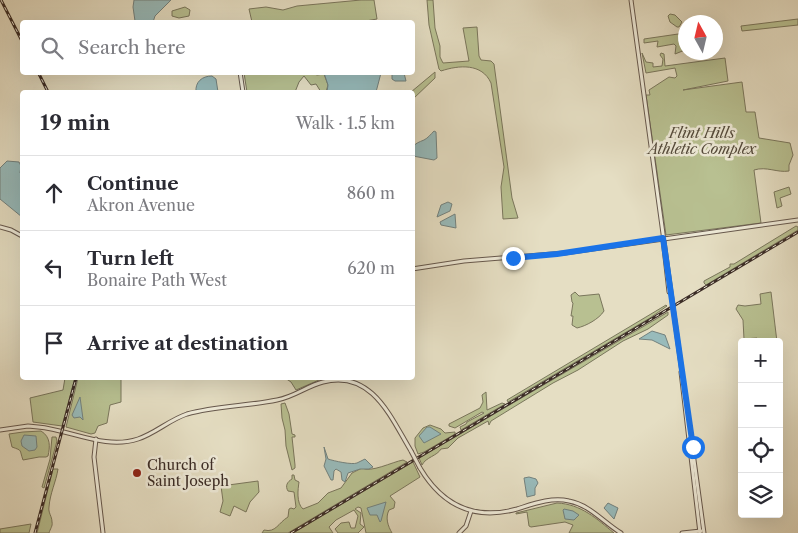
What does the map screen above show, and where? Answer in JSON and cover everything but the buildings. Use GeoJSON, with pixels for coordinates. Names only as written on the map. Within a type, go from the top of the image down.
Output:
{"type":"FeatureCollection","features":[{"type":"Feature","properties":{"kind":"street"},"geometry":{"type":"LineString","coordinates":[[631,0],[702,532],[682,533]]}},
{"type":"Feature","properties":{"kind":"street"},"geometry":{"type":"LineString","coordinates":[[240,75],[243,90]]}},
{"type":"Feature","properties":{"kind":"street"},"geometry":{"type":"LineString","coordinates":[[415,269],[466,261],[557,254],[798,220]]}},
{"type":"Feature","properties":{"kind":"street"},"geometry":{"type":"LineString","coordinates":[[0,227],[20,235]]}},
{"type":"Feature","properties":{"kind":"street"},"geometry":{"type":"LineString","coordinates":[[0,430],[28,426],[42,427],[112,442],[130,441],[187,414],[278,400],[319,383],[337,380],[358,384],[376,396],[384,406],[432,486],[452,504],[471,511],[499,513],[548,501],[566,500],[584,506],[621,533]]}},
{"type":"Feature","properties":{"kind":"street"},"geometry":{"type":"LineString","coordinates":[[96,439],[94,458],[103,533]]}},
{"type":"Feature","properties":{"kind":"street"},"geometry":{"type":"LineString","coordinates":[[460,533],[468,524],[471,511]]}},
{"type":"Feature","properties":{"kind":"green space"},"geometry":{"type":"Polygon","coordinates":[[[374,0],[377,19],[252,20],[249,9],[266,7],[283,10],[297,6],[374,0]]]}},
{"type":"Feature","properties":{"kind":"green space"},"geometry":{"type":"Polygon","coordinates":[[[427,0],[433,0],[435,28],[440,46],[440,57],[443,63],[469,61],[463,28],[477,27],[479,56],[481,60],[491,61],[494,64],[512,198],[518,218],[503,219],[501,187],[504,167],[491,83],[482,72],[469,67],[441,71],[439,69],[429,25],[427,0]]]}},
{"type":"Feature","properties":{"kind":"green space"},"geometry":{"type":"Polygon","coordinates":[[[185,7],[190,10],[189,16],[179,18],[172,16],[172,11],[185,7]]]}},
{"type":"Feature","properties":{"kind":"green space"},"geometry":{"type":"Polygon","coordinates":[[[670,14],[675,15],[678,18],[678,27],[670,22],[668,16],[670,14]]]}},
{"type":"Feature","properties":{"kind":"green space"},"geometry":{"type":"Polygon","coordinates":[[[798,19],[798,25],[742,31],[741,26],[798,19]]]}},
{"type":"Feature","properties":{"kind":"green space"},"geometry":{"type":"Polygon","coordinates":[[[678,34],[678,53],[675,54],[676,46],[674,44],[657,47],[658,41],[644,43],[644,39],[678,34]]]}},
{"type":"Feature","properties":{"kind":"green space","name":"Flint Hills Athletic Complex"},"geometry":{"type":"Polygon","coordinates":[[[642,53],[646,62],[653,63],[653,67],[662,66],[663,59],[660,55],[661,53],[664,54],[665,66],[723,60],[725,58],[728,81],[683,90],[742,82],[746,112],[755,112],[759,138],[790,143],[793,155],[789,171],[754,170],[761,223],[666,235],[646,95],[650,95],[649,90],[669,77],[675,78],[677,76],[675,68],[646,73],[642,53]]]}},
{"type":"Feature","properties":{"kind":"green space"},"geometry":{"type":"Polygon","coordinates":[[[435,72],[435,78],[415,97],[415,90],[413,90],[435,72]]]}},
{"type":"Feature","properties":{"kind":"green space"},"geometry":{"type":"Polygon","coordinates":[[[244,75],[324,75],[328,85],[327,90],[320,90],[316,84],[311,85],[304,76],[296,90],[247,90],[244,75]]]}},
{"type":"Feature","properties":{"kind":"green space"},"geometry":{"type":"Polygon","coordinates":[[[789,187],[791,194],[780,198],[782,206],[777,208],[774,192],[789,187]]]}},
{"type":"Feature","properties":{"kind":"green space"},"geometry":{"type":"Polygon","coordinates":[[[796,226],[798,230],[706,285],[704,283],[704,281],[730,267],[730,264],[734,264],[796,226]]]}},
{"type":"Feature","properties":{"kind":"green space"},"geometry":{"type":"Polygon","coordinates":[[[575,292],[579,296],[599,294],[604,311],[592,322],[577,328],[572,325],[573,316],[571,316],[573,303],[571,295],[575,292]]]}},
{"type":"Feature","properties":{"kind":"green space"},"geometry":{"type":"Polygon","coordinates":[[[771,292],[777,338],[744,338],[743,320],[736,309],[738,305],[761,304],[760,294],[771,292]]]}},
{"type":"Feature","properties":{"kind":"green space"},"geometry":{"type":"Polygon","coordinates":[[[666,305],[650,318],[508,402],[507,400],[666,305]]]}},
{"type":"Feature","properties":{"kind":"green space"},"geometry":{"type":"Polygon","coordinates":[[[668,312],[668,315],[648,329],[623,341],[578,370],[553,383],[491,421],[489,425],[488,421],[458,438],[448,448],[441,449],[422,465],[419,458],[668,312]]]}},
{"type":"Feature","properties":{"kind":"green space"},"geometry":{"type":"Polygon","coordinates":[[[65,380],[74,380],[62,426],[33,422],[30,398],[63,390],[65,380]]]}},
{"type":"Feature","properties":{"kind":"green space"},"geometry":{"type":"Polygon","coordinates":[[[78,380],[121,380],[121,402],[110,405],[107,423],[98,426],[95,433],[91,434],[66,427],[78,380]]]}},
{"type":"Feature","properties":{"kind":"green space"},"geometry":{"type":"Polygon","coordinates":[[[288,380],[319,380],[296,390],[288,380]]]}},
{"type":"Feature","properties":{"kind":"green space"},"geometry":{"type":"Polygon","coordinates":[[[486,392],[487,410],[502,403],[505,404],[461,430],[460,427],[484,413],[482,412],[455,428],[449,426],[449,424],[480,408],[483,402],[482,395],[486,392]]]}},
{"type":"Feature","properties":{"kind":"green space"},"geometry":{"type":"Polygon","coordinates":[[[285,403],[292,434],[295,435],[295,437],[292,437],[295,468],[292,470],[282,418],[281,404],[285,403]]]}},
{"type":"Feature","properties":{"kind":"green space"},"geometry":{"type":"Polygon","coordinates":[[[430,425],[441,429],[445,433],[455,432],[455,434],[418,454],[415,438],[423,428],[430,425]]]}},
{"type":"Feature","properties":{"kind":"green space"},"geometry":{"type":"Polygon","coordinates":[[[41,431],[48,439],[48,456],[23,460],[20,451],[12,447],[9,434],[41,431]]]}},
{"type":"Feature","properties":{"kind":"green space"},"geometry":{"type":"Polygon","coordinates":[[[52,437],[56,437],[57,441],[44,488],[42,487],[50,459],[52,437]]]}},
{"type":"Feature","properties":{"kind":"green space"},"geometry":{"type":"Polygon","coordinates":[[[403,460],[407,462],[288,533],[262,533],[264,530],[268,531],[277,527],[288,517],[289,509],[296,507],[294,492],[288,491],[287,487],[292,479],[292,475],[299,482],[298,500],[303,509],[318,503],[328,493],[341,488],[352,473],[362,468],[371,469],[403,460]]]}},
{"type":"Feature","properties":{"kind":"green space"},"geometry":{"type":"Polygon","coordinates":[[[413,462],[420,477],[390,496],[395,502],[394,508],[389,510],[387,516],[388,525],[392,533],[366,533],[361,508],[358,507],[355,509],[361,513],[360,524],[364,527],[358,533],[338,533],[335,529],[341,523],[349,522],[351,528],[355,528],[358,516],[354,510],[336,520],[329,527],[333,533],[293,533],[413,462]]]}},
{"type":"Feature","properties":{"kind":"green space"},"geometry":{"type":"Polygon","coordinates":[[[53,469],[58,469],[49,507],[52,525],[49,533],[37,533],[53,469]]]}},
{"type":"Feature","properties":{"kind":"green space"},"geometry":{"type":"Polygon","coordinates":[[[258,481],[259,492],[250,502],[246,512],[234,506],[230,516],[220,512],[223,501],[221,486],[258,481]]]}},
{"type":"Feature","properties":{"kind":"green space"},"geometry":{"type":"Polygon","coordinates":[[[557,503],[581,509],[614,533],[569,533],[573,525],[565,522],[531,527],[529,526],[527,512],[516,514],[557,503]]]}},
{"type":"Feature","properties":{"kind":"green space"},"geometry":{"type":"Polygon","coordinates":[[[31,524],[29,533],[0,533],[0,529],[31,524]]]}},
{"type":"Feature","properties":{"kind":"water"},"geometry":{"type":"Polygon","coordinates":[[[134,0],[171,0],[155,16],[154,20],[135,20],[134,0]]]}},
{"type":"Feature","properties":{"kind":"water"},"geometry":{"type":"Polygon","coordinates":[[[325,75],[380,75],[377,90],[327,90],[325,75]]]}},
{"type":"Feature","properties":{"kind":"water"},"geometry":{"type":"Polygon","coordinates":[[[392,75],[404,75],[406,81],[395,81],[392,79],[392,75]]]}},
{"type":"Feature","properties":{"kind":"water"},"geometry":{"type":"Polygon","coordinates":[[[212,76],[216,79],[218,90],[196,90],[200,80],[212,76]]]}},
{"type":"Feature","properties":{"kind":"water"},"geometry":{"type":"Polygon","coordinates":[[[434,131],[436,132],[437,158],[434,160],[415,156],[415,144],[427,138],[434,131]]]}},
{"type":"Feature","properties":{"kind":"water"},"geometry":{"type":"Polygon","coordinates":[[[7,161],[19,162],[20,164],[20,215],[0,199],[0,168],[7,161]]]}},
{"type":"Feature","properties":{"kind":"water"},"geometry":{"type":"Polygon","coordinates":[[[448,202],[452,204],[450,211],[437,217],[441,205],[448,202]]]}},
{"type":"Feature","properties":{"kind":"water"},"geometry":{"type":"Polygon","coordinates":[[[455,214],[456,228],[441,225],[440,222],[455,214]]]}},
{"type":"Feature","properties":{"kind":"water"},"geometry":{"type":"Polygon","coordinates":[[[652,331],[665,335],[670,349],[652,340],[639,339],[652,331]]]}},
{"type":"Feature","properties":{"kind":"water"},"geometry":{"type":"Polygon","coordinates":[[[80,397],[83,420],[80,417],[74,418],[72,415],[80,397]]]}},
{"type":"Feature","properties":{"kind":"water"},"geometry":{"type":"Polygon","coordinates":[[[427,427],[441,434],[424,443],[419,436],[427,427]]]}},
{"type":"Feature","properties":{"kind":"water"},"geometry":{"type":"Polygon","coordinates":[[[24,435],[36,436],[37,447],[35,450],[29,451],[22,446],[21,441],[24,435]]]}},
{"type":"Feature","properties":{"kind":"water"},"geometry":{"type":"Polygon","coordinates":[[[324,447],[328,459],[338,462],[357,463],[365,459],[373,467],[348,473],[345,482],[342,480],[341,472],[336,469],[333,480],[331,480],[324,466],[326,459],[324,447]]]}},
{"type":"Feature","properties":{"kind":"water"},"geometry":{"type":"Polygon","coordinates":[[[524,478],[536,479],[538,483],[535,488],[535,495],[527,497],[524,478]]]}},
{"type":"Feature","properties":{"kind":"water"},"geometry":{"type":"Polygon","coordinates":[[[386,502],[380,522],[377,515],[370,515],[367,508],[386,502]]]}},
{"type":"Feature","properties":{"kind":"water"},"geometry":{"type":"Polygon","coordinates":[[[608,503],[618,508],[614,519],[604,508],[608,503]]]}},
{"type":"Feature","properties":{"kind":"water"},"geometry":{"type":"Polygon","coordinates":[[[564,509],[579,515],[574,520],[565,519],[564,509]]]}},
{"type":"Feature","properties":{"kind":"railway"},"geometry":{"type":"LineString","coordinates":[[1,0],[20,37]]}},
{"type":"Feature","properties":{"kind":"railway"},"geometry":{"type":"LineString","coordinates":[[40,75],[47,90]]}},
{"type":"Feature","properties":{"kind":"railway"},"geometry":{"type":"LineString","coordinates":[[291,533],[798,232]]}},
{"type":"Feature","properties":{"kind":"railway"},"geometry":{"type":"LineString","coordinates":[[35,533],[75,380]]}},
{"type":"Feature","properties":{"kind":"place","name":"Church of Saint Joseph"},"geometry":{"type":"Point","coordinates":[137,473]}},
{"type":"Feature","properties":{"kind":"route"},"geometry":{"type":"LineString","coordinates":[[513,258],[557,254],[663,238],[665,241],[693,447]]}}]}
